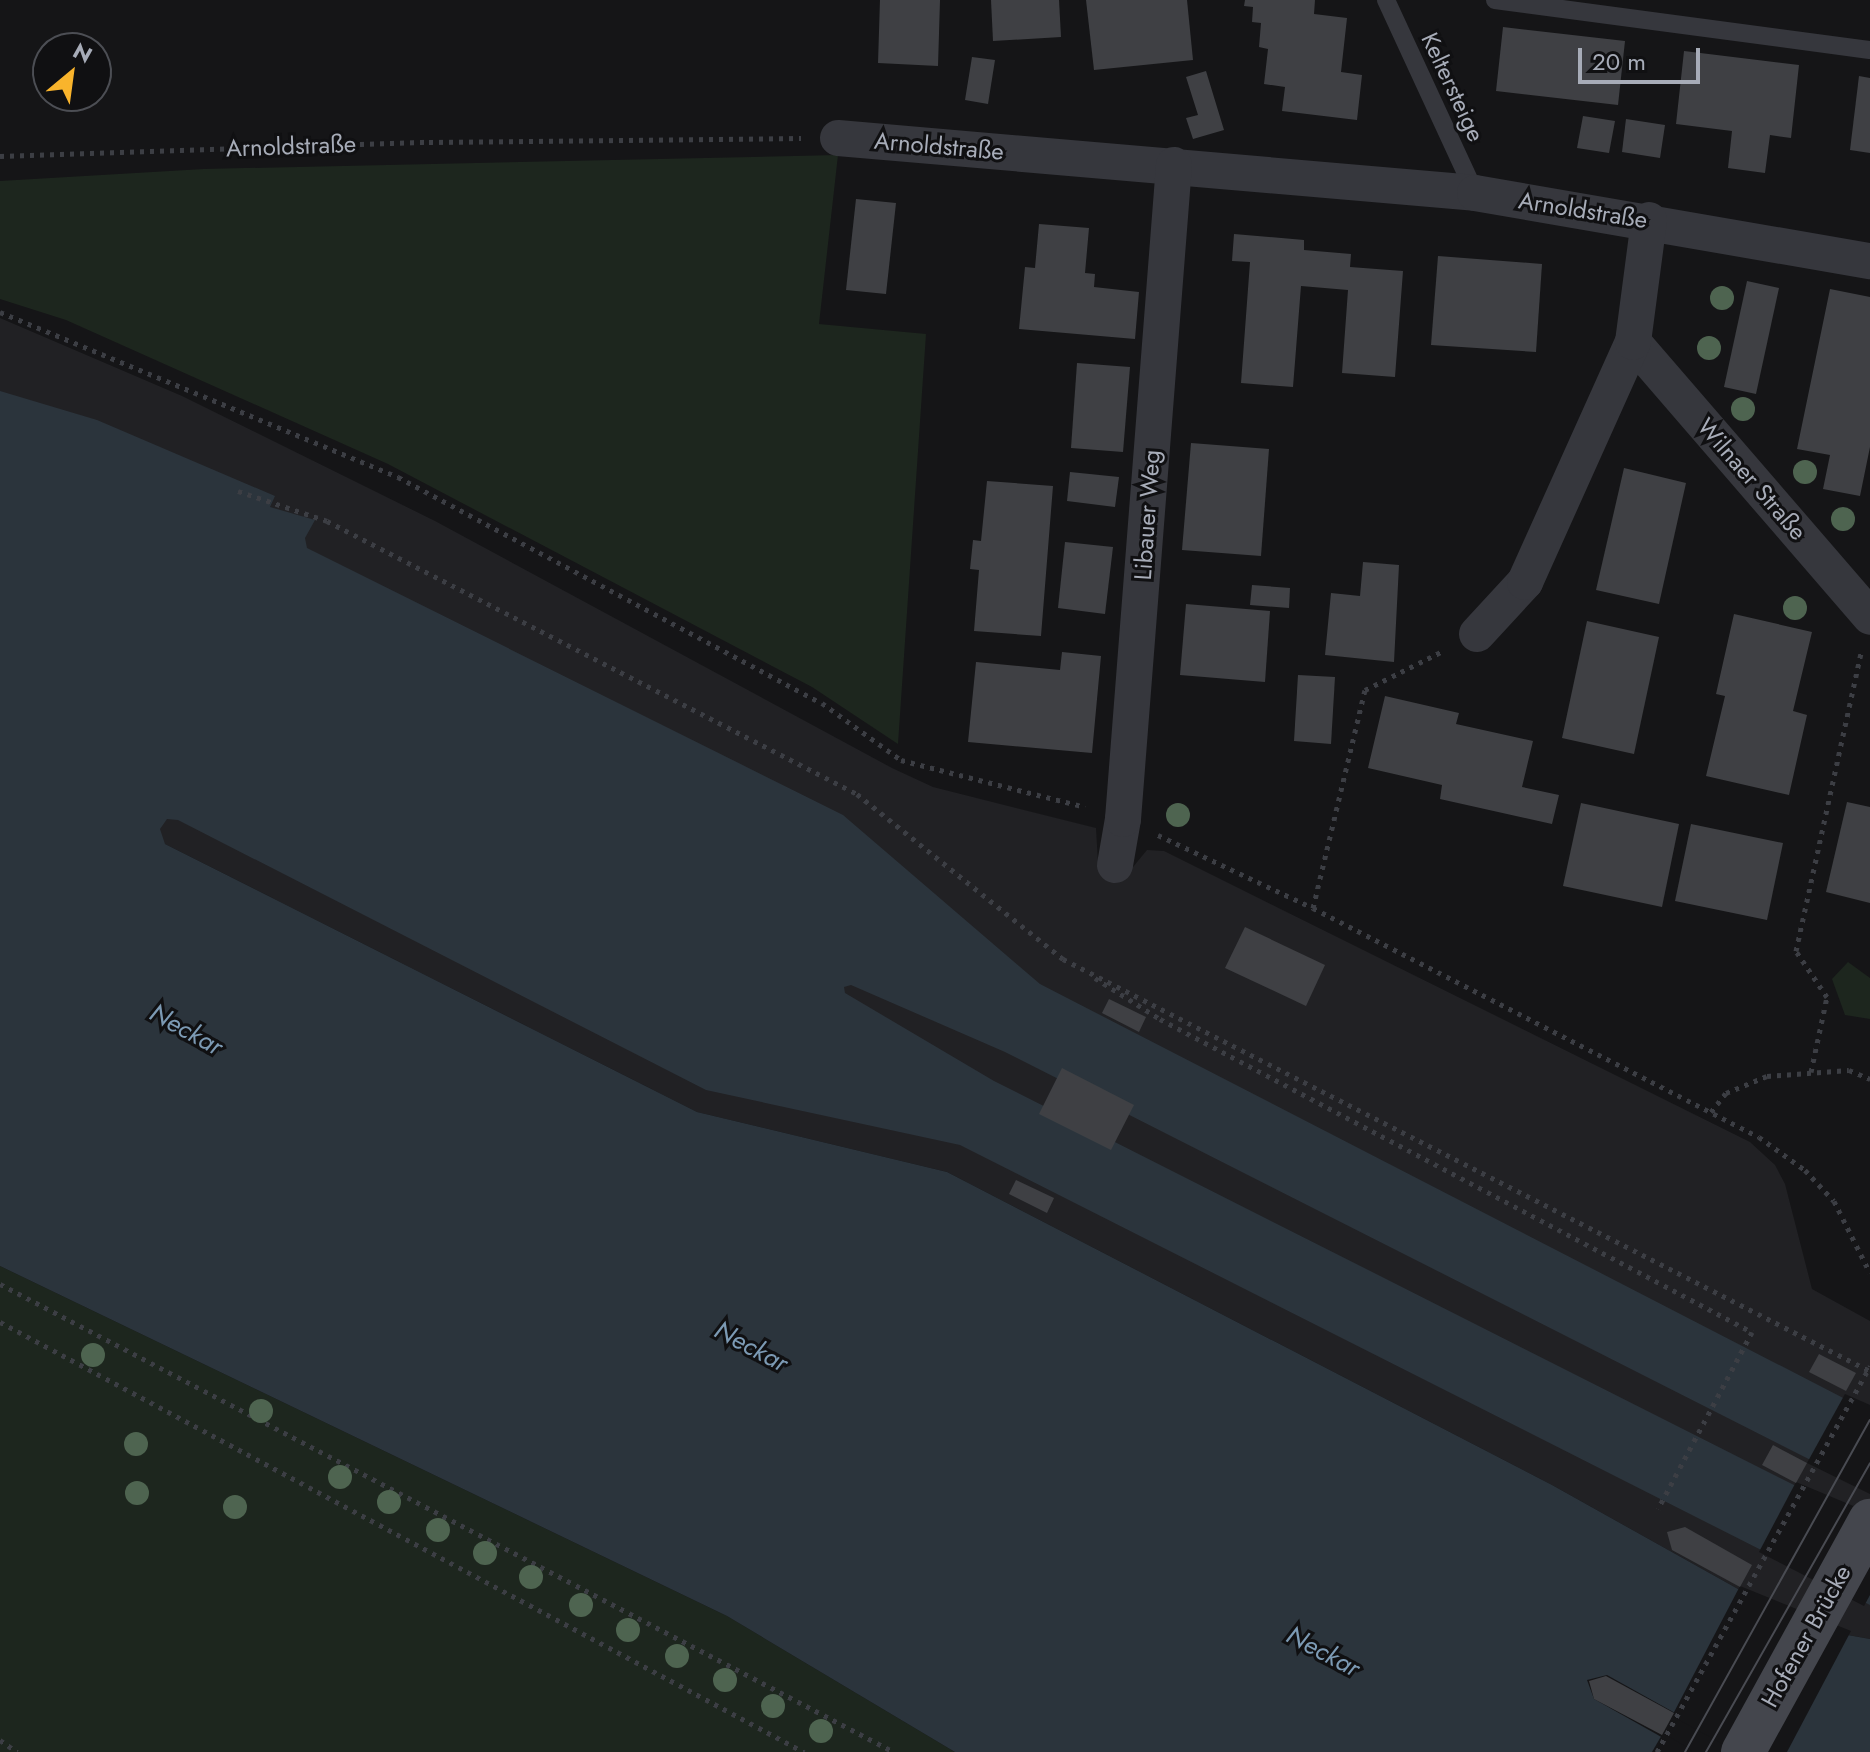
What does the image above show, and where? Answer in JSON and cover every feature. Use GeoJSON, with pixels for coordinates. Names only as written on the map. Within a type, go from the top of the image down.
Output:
{"type":"FeatureCollection","features":[{"type":"Feature","properties":{"kind":"main road","name":"Hofener Brücke"},"geometry":{"type":"LineString","coordinates":[[1743,1752],[1870,1521]]}},
{"type":"Feature","properties":{"kind":"street","name":"Arnoldstraße"},"geometry":{"type":"LineString","coordinates":[[838,138],[1475,193],[1649,220],[1870,261]]}},
{"type":"Feature","properties":{"kind":"street","name":"Libauer Weg"},"geometry":{"type":"LineString","coordinates":[[1115,865],[1123,819],[1174,165]]}},
{"type":"Feature","properties":{"kind":"street"},"geometry":{"type":"LineString","coordinates":[[1477,634],[1525,582],[1633,342],[1649,220]]}},
{"type":"Feature","properties":{"kind":"street","name":"Wilnaer Straße"},"geometry":{"type":"LineString","coordinates":[[1633,342],[1869,616]]}},
{"type":"Feature","properties":{"kind":"lane","name":"Keltersteige"},"geometry":{"type":"LineString","coordinates":[[1386,0],[1475,193]]}},
{"type":"Feature","properties":{"kind":"lane"},"geometry":{"type":"LineString","coordinates":[[1495,0],[1870,50]]}},
{"type":"Feature","properties":{"kind":"path","name":"Arnoldstraße"},"geometry":{"type":"LineString","coordinates":[[0,156],[429,142],[838,138]]}},
{"type":"Feature","properties":{"kind":"path"},"geometry":{"type":"LineString","coordinates":[[0,312],[398,477],[822,703],[901,760],[1123,819],[1313,908],[1711,1112],[1805,1170],[1834,1201],[1870,1273]]}},
{"type":"Feature","properties":{"kind":"path"},"geometry":{"type":"LineString","coordinates":[[238,491],[327,521],[857,794],[1027,934],[1094,977],[1870,1369],[1657,1752]]}},
{"type":"Feature","properties":{"kind":"path"},"geometry":{"type":"LineString","coordinates":[[1811,1072],[1827,997],[1796,951],[1869,616]]}},
{"type":"Feature","properties":{"kind":"path"},"geometry":{"type":"LineString","coordinates":[[1313,908],[1365,690],[1477,634]]}},
{"type":"Feature","properties":{"kind":"path"},"geometry":{"type":"LineString","coordinates":[[1094,977],[1099,985],[1160,1019],[1752,1332],[1658,1509]]}},
{"type":"Feature","properties":{"kind":"path"},"geometry":{"type":"LineString","coordinates":[[1711,1112],[1726,1093],[1767,1076],[1849,1070],[1870,1079]]}},
{"type":"Feature","properties":{"kind":"path"},"geometry":{"type":"LineString","coordinates":[[0,1284],[894,1752]]}},
{"type":"Feature","properties":{"kind":"path"},"geometry":{"type":"LineString","coordinates":[[0,1322],[804,1752]]}},
{"type":"Feature","properties":{"kind":"path"},"geometry":{"type":"LineString","coordinates":[[0,1740],[17,1752]]}},
{"type":"Feature","properties":{"kind":"shaded area"},"geometry":{"type":"Polygon","coordinates":[[[838,155],[819,324],[926,334],[898,744],[812,687],[388,464],[66,320],[0,299],[0,181],[204,169],[838,155]]]}},
{"type":"Feature","properties":{"kind":"shaded area"},"geometry":{"type":"Polygon","coordinates":[[[0,318],[182,396],[435,521],[892,768],[933,787],[1096,828],[1098,863],[1133,867],[1147,850],[1164,851],[1750,1142],[1775,1165],[1785,1184],[1812,1289],[1870,1321],[1870,1639],[1843,1634],[1738,1589],[1552,1485],[947,1172],[697,1112],[165,844],[0,788],[0,318]]]}},
{"type":"Feature","properties":{"kind":"shaded area"},"geometry":{"type":"Polygon","coordinates":[[[1848,962],[1870,978],[1870,1019],[1845,1015],[1832,979],[1848,962]]]}},
{"type":"Feature","properties":{"kind":"shaded area"},"geometry":{"type":"Polygon","coordinates":[[[0,1266],[727,1616],[955,1752],[0,1752],[0,1266]]]}},
{"type":"Feature","properties":{"kind":"water","name":"Neckar"},"geometry":{"type":"Polygon","coordinates":[[[0,391],[97,420],[275,496],[270,507],[315,520],[305,538],[307,548],[843,815],[1040,984],[1851,1402],[1870,1490],[1005,1052],[851,985],[844,987],[845,993],[994,1081],[1794,1485],[1870,1517],[1870,1605],[960,1145],[706,1090],[178,820],[167,819],[160,829],[165,844],[697,1112],[947,1172],[1552,1485],[1738,1589],[1842,1634],[1870,1639],[1870,1752],[1745,1752],[1607,1675],[1587,1680],[1594,1699],[1688,1752],[955,1752],[727,1616],[0,1266],[0,391]]]}},
{"type":"Feature","properties":{"kind":"pier"},"geometry":{"type":"Polygon","coordinates":[[[1845,1394],[1870,1405],[1870,1494],[1807,1463],[1845,1394]]]}},
{"type":"Feature","properties":{"kind":"pier"},"geometry":{"type":"Polygon","coordinates":[[[1796,1482],[1870,1513],[1870,1595],[1864,1606],[1759,1552],[1796,1482]]]}},
{"type":"Feature","properties":{"kind":"pier"},"geometry":{"type":"Polygon","coordinates":[[[1740,1586],[1851,1631],[1787,1752],[1737,1752],[1672,1716],[1740,1586]]]}},
{"type":"Feature","properties":{"kind":"pier"},"geometry":{"type":"Polygon","coordinates":[[[1663,1733],[1690,1749],[1692,1752],[1652,1752],[1663,1733]]]}},
{"type":"Feature","properties":{"kind":"building"},"geometry":{"type":"Polygon","coordinates":[[[880,0],[940,0],[938,66],[878,63],[880,0]]]}},
{"type":"Feature","properties":{"kind":"building"},"geometry":{"type":"Polygon","coordinates":[[[991,0],[1059,0],[1061,37],[993,41],[991,0]]]}},
{"type":"Feature","properties":{"kind":"building"},"geometry":{"type":"Polygon","coordinates":[[[1086,0],[1187,0],[1193,60],[1094,70],[1086,0]]]}},
{"type":"Feature","properties":{"kind":"building"},"geometry":{"type":"Polygon","coordinates":[[[1245,0],[1315,0],[1314,14],[1347,18],[1341,72],[1362,75],[1357,120],[1282,111],[1285,87],[1264,84],[1268,49],[1259,47],[1261,23],[1252,22],[1253,7],[1244,6],[1245,0]]]}},
{"type":"Feature","properties":{"kind":"building"},"geometry":{"type":"Polygon","coordinates":[[[1503,27],[1625,41],[1618,105],[1496,91],[1503,27]]]}},
{"type":"Feature","properties":{"kind":"building"},"geometry":{"type":"Polygon","coordinates":[[[1684,51],[1799,65],[1791,138],[1770,135],[1765,173],[1728,168],[1732,131],[1676,124],[1684,51]]]}},
{"type":"Feature","properties":{"kind":"building"},"geometry":{"type":"Polygon","coordinates":[[[972,57],[995,60],[988,104],[965,100],[972,57]]]}},
{"type":"Feature","properties":{"kind":"building"},"geometry":{"type":"Polygon","coordinates":[[[1206,71],[1224,130],[1193,139],[1186,118],[1198,115],[1186,77],[1206,71]]]}},
{"type":"Feature","properties":{"kind":"building"},"geometry":{"type":"Polygon","coordinates":[[[1859,76],[1870,78],[1870,153],[1850,150],[1859,76]]]}},
{"type":"Feature","properties":{"kind":"building"},"geometry":{"type":"Polygon","coordinates":[[[1583,116],[1615,121],[1609,153],[1577,148],[1583,116]]]}},
{"type":"Feature","properties":{"kind":"building"},"geometry":{"type":"Polygon","coordinates":[[[1626,119],[1665,125],[1660,158],[1622,152],[1626,119]]]}},
{"type":"Feature","properties":{"kind":"building"},"geometry":{"type":"Polygon","coordinates":[[[856,199],[896,203],[886,294],[846,290],[856,199]]]}},
{"type":"Feature","properties":{"kind":"building"},"geometry":{"type":"Polygon","coordinates":[[[1039,224],[1089,228],[1085,273],[1095,274],[1094,287],[1139,292],[1135,339],[1019,329],[1025,267],[1035,268],[1039,224]]]}},
{"type":"Feature","properties":{"kind":"building"},"geometry":{"type":"Polygon","coordinates":[[[1234,234],[1304,240],[1304,250],[1351,254],[1350,267],[1403,271],[1395,377],[1342,373],[1348,290],[1301,286],[1293,387],[1241,383],[1250,262],[1232,261],[1234,234]]]}},
{"type":"Feature","properties":{"kind":"building"},"geometry":{"type":"Polygon","coordinates":[[[1438,256],[1542,264],[1536,352],[1431,345],[1438,256]]]}},
{"type":"Feature","properties":{"kind":"building"},"geometry":{"type":"Polygon","coordinates":[[[1747,281],[1779,288],[1756,394],[1724,387],[1747,281]]]}},
{"type":"Feature","properties":{"kind":"building"},"geometry":{"type":"Polygon","coordinates":[[[1830,289],[1870,297],[1870,447],[1860,496],[1823,489],[1830,455],[1797,449],[1830,289]]]}},
{"type":"Feature","properties":{"kind":"building"},"geometry":{"type":"Polygon","coordinates":[[[1077,363],[1130,367],[1123,452],[1071,448],[1077,363]]]}},
{"type":"Feature","properties":{"kind":"building"},"geometry":{"type":"Polygon","coordinates":[[[1191,443],[1269,449],[1261,556],[1182,550],[1191,443]]]}},
{"type":"Feature","properties":{"kind":"building"},"geometry":{"type":"Polygon","coordinates":[[[1624,468],[1686,483],[1659,604],[1596,590],[1624,468]]]}},
{"type":"Feature","properties":{"kind":"building"},"geometry":{"type":"Polygon","coordinates":[[[1070,472],[1119,477],[1115,507],[1067,501],[1070,472]]]}},
{"type":"Feature","properties":{"kind":"building"},"geometry":{"type":"Polygon","coordinates":[[[987,481],[1053,486],[1041,636],[974,631],[979,570],[970,569],[973,540],[981,541],[987,481]]]}},
{"type":"Feature","properties":{"kind":"building"},"geometry":{"type":"Polygon","coordinates":[[[1065,542],[1113,547],[1105,614],[1058,608],[1065,542]]]}},
{"type":"Feature","properties":{"kind":"building"},"geometry":{"type":"Polygon","coordinates":[[[1363,562],[1399,565],[1394,662],[1325,655],[1331,593],[1360,596],[1363,562]]]}},
{"type":"Feature","properties":{"kind":"building"},"geometry":{"type":"Polygon","coordinates":[[[1252,585],[1290,588],[1289,608],[1250,605],[1252,585]]]}},
{"type":"Feature","properties":{"kind":"building"},"geometry":{"type":"Polygon","coordinates":[[[1186,604],[1270,611],[1265,682],[1180,675],[1186,604]]]}},
{"type":"Feature","properties":{"kind":"building"},"geometry":{"type":"Polygon","coordinates":[[[1734,614],[1812,632],[1793,711],[1807,715],[1789,795],[1706,776],[1725,696],[1716,694],[1734,614]]]}},
{"type":"Feature","properties":{"kind":"building"},"geometry":{"type":"Polygon","coordinates":[[[1587,621],[1659,637],[1634,754],[1562,738],[1587,621]]]}},
{"type":"Feature","properties":{"kind":"building"},"geometry":{"type":"Polygon","coordinates":[[[1062,652],[1101,656],[1092,753],[968,742],[976,662],[1060,670],[1062,652]]]}},
{"type":"Feature","properties":{"kind":"building"},"geometry":{"type":"Polygon","coordinates":[[[1298,675],[1335,677],[1331,744],[1294,741],[1298,675]]]}},
{"type":"Feature","properties":{"kind":"building"},"geometry":{"type":"Polygon","coordinates":[[[1385,696],[1459,713],[1456,724],[1533,741],[1522,787],[1559,795],[1552,824],[1440,799],[1442,785],[1368,768],[1385,696]]]}},
{"type":"Feature","properties":{"kind":"building"},"geometry":{"type":"Polygon","coordinates":[[[1847,802],[1870,807],[1870,903],[1826,892],[1847,802]]]}},
{"type":"Feature","properties":{"kind":"building"},"geometry":{"type":"Polygon","coordinates":[[[1581,803],[1679,824],[1662,907],[1563,886],[1581,803]]]}},
{"type":"Feature","properties":{"kind":"building"},"geometry":{"type":"Polygon","coordinates":[[[1691,824],[1783,843],[1767,920],[1675,901],[1691,824]]]}},
{"type":"Feature","properties":{"kind":"building"},"geometry":{"type":"Polygon","coordinates":[[[1245,927],[1325,965],[1306,1006],[1225,968],[1245,927]]]}},
{"type":"Feature","properties":{"kind":"building"},"geometry":{"type":"Polygon","coordinates":[[[1109,999],[1146,1017],[1139,1032],[1102,1013],[1109,999]]]}},
{"type":"Feature","properties":{"kind":"building"},"geometry":{"type":"Polygon","coordinates":[[[1062,1068],[1134,1105],[1111,1150],[1039,1114],[1062,1068]]]}},
{"type":"Feature","properties":{"kind":"building"},"geometry":{"type":"Polygon","coordinates":[[[1016,1180],[1054,1198],[1047,1213],[1009,1194],[1016,1180]]]}},
{"type":"Feature","properties":{"kind":"building"},"geometry":{"type":"Polygon","coordinates":[[[1819,1354],[1856,1373],[1846,1391],[1809,1372],[1819,1354]]]}},
{"type":"Feature","properties":{"kind":"building"},"geometry":{"type":"Polygon","coordinates":[[[1773,1445],[1807,1463],[1796,1483],[1762,1465],[1773,1445]]]}},
{"type":"Feature","properties":{"kind":"building"},"geometry":{"type":"Polygon","coordinates":[[[1685,1527],[1752,1565],[1740,1587],[1672,1550],[1667,1532],[1685,1527]]]}},
{"type":"Feature","properties":{"kind":"building"},"geometry":{"type":"Polygon","coordinates":[[[1606,1676],[1674,1713],[1662,1735],[1594,1699],[1589,1681],[1606,1676]]]}},
{"type":"Feature","properties":{"kind":"tram line"},"geometry":{"type":"LineString","coordinates":[[1685,1752],[1870,1420]]}},
{"type":"Feature","properties":{"kind":"tram line"},"geometry":{"type":"LineString","coordinates":[[1706,1752],[1870,1463]]}}]}
